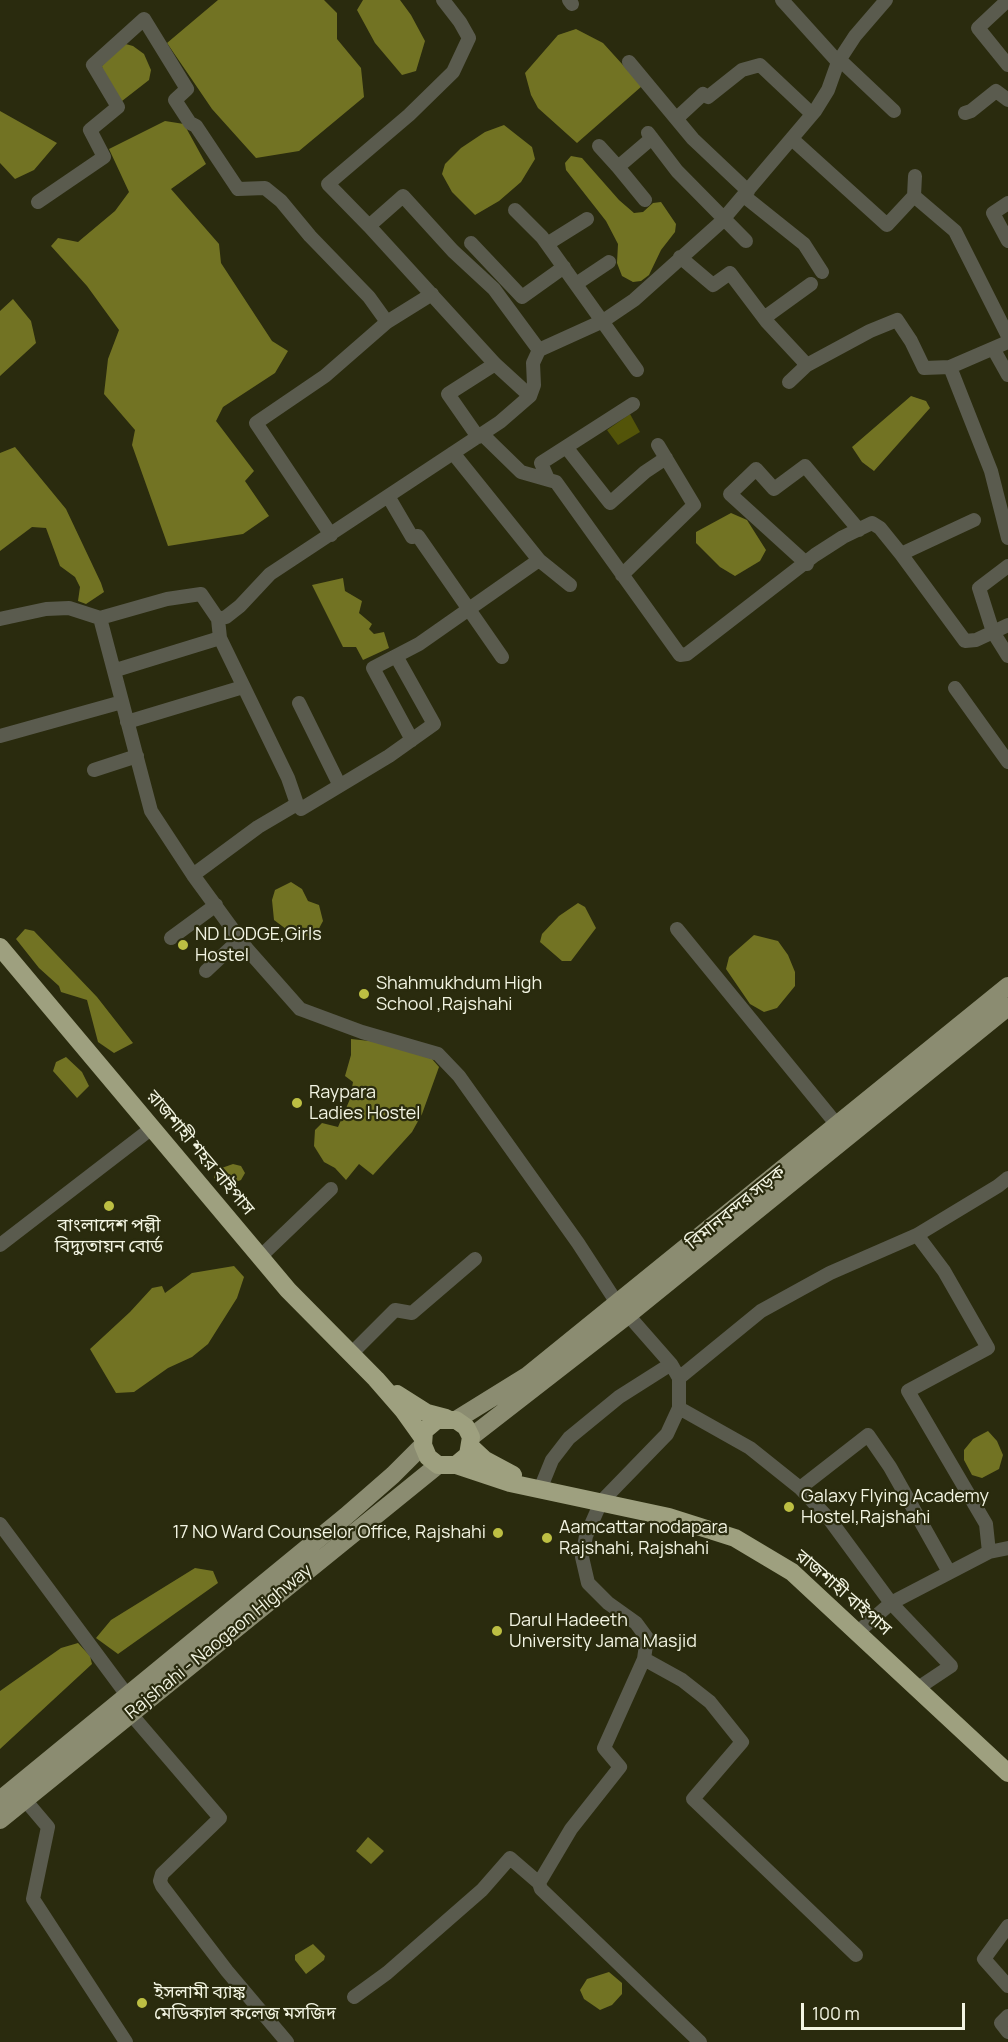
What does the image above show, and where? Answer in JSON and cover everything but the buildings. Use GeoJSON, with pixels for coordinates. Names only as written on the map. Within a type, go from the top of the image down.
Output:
{"type":"FeatureCollection","features":[{"type":"Feature","properties":{"kind":"highway","name":"রাজশাহী শহর বাইপাস"},"geometry":{"type":"LineString","coordinates":[[0,947],[260,1257],[376,1379]]}},
{"type":"Feature","properties":{"kind":"highway"},"geometry":{"type":"LineString","coordinates":[[376,1379],[412,1405],[466,1427],[471,1442],[498,1468],[543,1488]]}},
{"type":"Feature","properties":{"kind":"highway"},"geometry":{"type":"LineString","coordinates":[[376,1379],[403,1410],[423,1442],[428,1457],[447,1465],[491,1477],[543,1488]]}},
{"type":"Feature","properties":{"kind":"highway"},"geometry":{"type":"LineString","coordinates":[[423,1442],[429,1425],[451,1419]]}},
{"type":"Feature","properties":{"kind":"highway"},"geometry":{"type":"LineString","coordinates":[[447,1465],[463,1461],[471,1442]]}},
{"type":"Feature","properties":{"kind":"highway","name":"রাজশাহী বাইপাস"},"geometry":{"type":"LineString","coordinates":[[543,1488],[669,1517],[735,1538],[792,1572],[1008,1773]]}},
{"type":"Feature","properties":{"kind":"main road","name":"বিমানবন্দর সড়ক"},"geometry":{"type":"LineString","coordinates":[[471,1442],[838,1126],[1008,986]]}},
{"type":"Feature","properties":{"kind":"main road","name":"বিমানবন্দর সড়ক"},"geometry":{"type":"LineString","coordinates":[[451,1419],[527,1376],[623,1309],[1008,1007]]}},
{"type":"Feature","properties":{"kind":"main road","name":"Rajshahi - Naogaon Highway"},"geometry":{"type":"LineString","coordinates":[[0,1820],[20,1793],[128,1704],[346,1516],[393,1475],[423,1442]]}},
{"type":"Feature","properties":{"kind":"main road","name":"Rajshahi - Naogaon Highway"},"geometry":{"type":"LineString","coordinates":[[128,1704],[447,1465]]}},
{"type":"Feature","properties":{"kind":"main road","name":"Rajshahi - Naogaon Highway"},"geometry":{"type":"LineString","coordinates":[[0,1800],[20,1793]]}},
{"type":"Feature","properties":{"kind":"street"},"geometry":{"type":"LineString","coordinates":[[443,0],[469,38],[453,72],[410,115],[328,184],[495,364],[530,396]]}},
{"type":"Feature","properties":{"kind":"street"},"geometry":{"type":"LineString","coordinates":[[782,0],[839,61],[894,111]]}},
{"type":"Feature","properties":{"kind":"street"},"geometry":{"type":"LineString","coordinates":[[218,619],[240,606],[270,574],[480,436],[530,396],[534,385],[534,363],[539,350],[603,321],[634,300],[723,217],[792,139],[828,90],[839,61],[885,0]]}},
{"type":"Feature","properties":{"kind":"street"},"geometry":{"type":"LineString","coordinates":[[1008,0],[978,28],[1008,65]]}},
{"type":"Feature","properties":{"kind":"street"},"geometry":{"type":"LineString","coordinates":[[38,202],[104,157],[90,130],[118,107],[93,65],[144,19],[187,89],[175,100],[190,123],[196,126],[238,189],[266,188],[281,201],[310,236],[369,297],[387,322]]}},
{"type":"Feature","properties":{"kind":"street"},"geometry":{"type":"LineString","coordinates":[[629,63],[693,139],[746,193],[804,244],[822,272]]}},
{"type":"Feature","properties":{"kind":"street"},"geometry":{"type":"LineString","coordinates":[[677,118],[703,94],[708,97],[742,70],[760,65],[812,114]]}},
{"type":"Feature","properties":{"kind":"street"},"geometry":{"type":"LineString","coordinates":[[965,112],[971,111],[996,91],[1008,100]]}},
{"type":"Feature","properties":{"kind":"street"},"geometry":{"type":"LineString","coordinates":[[618,167],[650,135],[678,171],[746,242]]}},
{"type":"Feature","properties":{"kind":"street"},"geometry":{"type":"LineString","coordinates":[[792,139],[887,225],[914,196],[915,176]]}},
{"type":"Feature","properties":{"kind":"street"},"geometry":{"type":"LineString","coordinates":[[599,146],[645,200]]}},
{"type":"Feature","properties":{"kind":"street"},"geometry":{"type":"LineString","coordinates":[[369,226],[403,196],[453,251],[494,290],[539,350]]}},
{"type":"Feature","properties":{"kind":"street"},"geometry":{"type":"LineString","coordinates":[[914,196],[956,231],[1008,336]]}},
{"type":"Feature","properties":{"kind":"street"},"geometry":{"type":"LineString","coordinates":[[1008,203],[993,213],[1008,241]]}},
{"type":"Feature","properties":{"kind":"street"},"geometry":{"type":"LineString","coordinates":[[515,210],[547,244],[637,370]]}},
{"type":"Feature","properties":{"kind":"street"},"geometry":{"type":"LineString","coordinates":[[547,244],[587,219]]}},
{"type":"Feature","properties":{"kind":"street"},"geometry":{"type":"LineString","coordinates":[[471,243],[522,297],[564,267]]}},
{"type":"Feature","properties":{"kind":"street"},"geometry":{"type":"LineString","coordinates":[[680,257],[713,285],[730,273],[764,318],[807,365]]}},
{"type":"Feature","properties":{"kind":"street"},"geometry":{"type":"LineString","coordinates":[[576,284],[609,261]]}},
{"type":"Feature","properties":{"kind":"street"},"geometry":{"type":"LineString","coordinates":[[764,318],[811,284]]}},
{"type":"Feature","properties":{"kind":"street"},"geometry":{"type":"LineString","coordinates":[[331,534],[256,423],[325,376],[387,322],[432,294]]}},
{"type":"Feature","properties":{"kind":"street"},"geometry":{"type":"LineString","coordinates":[[789,382],[807,365],[870,331],[897,320],[911,341],[924,368],[950,367],[1008,342]]}},
{"type":"Feature","properties":{"kind":"street"},"geometry":{"type":"LineString","coordinates":[[993,350],[1008,375]]}},
{"type":"Feature","properties":{"kind":"street"},"geometry":{"type":"LineString","coordinates":[[495,364],[448,394],[480,436],[521,472],[548,479],[561,488],[675,651],[684,656],[843,537],[875,524],[901,554],[965,641],[970,642],[1008,625]]}},
{"type":"Feature","properties":{"kind":"street"},"geometry":{"type":"LineString","coordinates":[[950,367],[991,471],[1008,538]]}},
{"type":"Feature","properties":{"kind":"street"},"geometry":{"type":"LineString","coordinates":[[548,479],[541,463],[633,404]]}},
{"type":"Feature","properties":{"kind":"street"},"geometry":{"type":"LineString","coordinates":[[622,575],[677,525],[694,505],[658,445]]}},
{"type":"Feature","properties":{"kind":"street"},"geometry":{"type":"LineString","coordinates":[[566,447],[610,504],[645,472],[666,458]]}},
{"type":"Feature","properties":{"kind":"street"},"geometry":{"type":"LineString","coordinates":[[453,453],[539,560],[570,585]]}},
{"type":"Feature","properties":{"kind":"street"},"geometry":{"type":"LineString","coordinates":[[807,564],[730,494],[756,469],[774,489],[805,466],[859,530]]}},
{"type":"Feature","properties":{"kind":"street"},"geometry":{"type":"LineString","coordinates":[[388,496],[412,537],[418,536],[502,657]]}},
{"type":"Feature","properties":{"kind":"street"},"geometry":{"type":"LineString","coordinates":[[901,554],[974,520]]}},
{"type":"Feature","properties":{"kind":"street"},"geometry":{"type":"LineString","coordinates":[[412,740],[373,668],[419,644],[539,560]]}},
{"type":"Feature","properties":{"kind":"street"},"geometry":{"type":"LineString","coordinates":[[1008,566],[979,588],[993,632],[1008,656]]}},
{"type":"Feature","properties":{"kind":"street"},"geometry":{"type":"LineString","coordinates":[[0,619],[46,609],[69,608],[100,618],[167,598],[201,594],[218,619],[220,638],[288,778],[300,809],[434,724],[396,656]]}},
{"type":"Feature","properties":{"kind":"street"},"geometry":{"type":"LineString","coordinates":[[100,618],[116,670],[122,702],[151,811],[193,875],[240,939],[300,1009],[362,1032],[438,1054],[459,1076],[623,1309],[671,1364],[679,1378],[679,1408],[667,1434],[601,1502],[586,1536],[582,1557],[588,1583],[608,1603],[636,1623],[647,1638],[644,1659],[604,1748],[620,1767],[571,1829],[539,1883]]}},
{"type":"Feature","properties":{"kind":"street"},"geometry":{"type":"LineString","coordinates":[[116,670],[220,638]]}},
{"type":"Feature","properties":{"kind":"street"},"geometry":{"type":"LineString","coordinates":[[128,722],[243,687]]}},
{"type":"Feature","properties":{"kind":"street"},"geometry":{"type":"LineString","coordinates":[[955,688],[1008,762]]}},
{"type":"Feature","properties":{"kind":"street"},"geometry":{"type":"LineString","coordinates":[[0,736],[122,702]]}},
{"type":"Feature","properties":{"kind":"street"},"geometry":{"type":"LineString","coordinates":[[299,703],[339,784]]}},
{"type":"Feature","properties":{"kind":"street"},"geometry":{"type":"LineString","coordinates":[[94,770],[136,756]]}},
{"type":"Feature","properties":{"kind":"street"},"geometry":{"type":"LineString","coordinates":[[193,875],[258,826],[297,804]]}},
{"type":"Feature","properties":{"kind":"street"},"geometry":{"type":"LineString","coordinates":[[171,938],[216,905]]}},
{"type":"Feature","properties":{"kind":"street"},"geometry":{"type":"LineString","coordinates":[[676,929],[838,1126]]}},
{"type":"Feature","properties":{"kind":"street"},"geometry":{"type":"LineString","coordinates":[[206,971],[240,939]]}},
{"type":"Feature","properties":{"kind":"street"},"geometry":{"type":"LineString","coordinates":[[0,1245],[152,1128]]}},
{"type":"Feature","properties":{"kind":"street"},"geometry":{"type":"LineString","coordinates":[[679,1378],[761,1311],[830,1273],[917,1235],[1005,1186]]}},
{"type":"Feature","properties":{"kind":"street"},"geometry":{"type":"LineString","coordinates":[[260,1257],[331,1189]]}},
{"type":"Feature","properties":{"kind":"street"},"geometry":{"type":"LineString","coordinates":[[917,1235],[945,1271],[988,1348],[908,1391],[986,1524],[989,1552]]}},
{"type":"Feature","properties":{"kind":"street"},"geometry":{"type":"LineString","coordinates":[[351,1354],[395,1310],[412,1313],[475,1259]]}},
{"type":"Feature","properties":{"kind":"street"},"geometry":{"type":"LineString","coordinates":[[543,1488],[552,1460],[569,1438],[620,1397],[671,1364]]}},
{"type":"Feature","properties":{"kind":"street"},"geometry":{"type":"LineString","coordinates":[[679,1408],[750,1448],[800,1488],[830,1520],[891,1603],[951,1666],[918,1688]]}},
{"type":"Feature","properties":{"kind":"street"},"geometry":{"type":"LineString","coordinates":[[800,1488],[868,1436],[890,1467],[949,1572]]}},
{"type":"Feature","properties":{"kind":"street"},"geometry":{"type":"LineString","coordinates":[[0,1524],[128,1704],[220,1818],[162,1874],[160,1881],[227,1971],[287,2042]]}},
{"type":"Feature","properties":{"kind":"street"},"geometry":{"type":"LineString","coordinates":[[858,1632],[891,1603],[989,1552],[1008,1548]]}},
{"type":"Feature","properties":{"kind":"street"},"geometry":{"type":"LineString","coordinates":[[644,1659],[682,1680],[710,1702],[742,1742],[693,1799],[856,1955]]}},
{"type":"Feature","properties":{"kind":"street"},"geometry":{"type":"LineString","coordinates":[[20,1793],[48,1827],[33,1899],[126,2042]]}},
{"type":"Feature","properties":{"kind":"street"},"geometry":{"type":"LineString","coordinates":[[354,1997],[387,1973],[473,1897],[510,1858],[539,1883],[540,1889],[700,2042]]}},
{"type":"Feature","properties":{"kind":"street"},"geometry":{"type":"LineString","coordinates":[[1008,1926],[984,1959],[1008,1986]]}},
{"type":"Feature","properties":{"kind":"street"},"geometry":{"type":"LineString","coordinates":[[1008,2016],[1001,2023],[1008,2032]]}},
{"type":"Feature","properties":{"kind":"shaded area"},"geometry":{"type":"Polygon","coordinates":[[[218,0],[324,0],[337,13],[337,39],[361,68],[364,97],[299,151],[256,158],[212,109],[167,43],[218,0]]]}},
{"type":"Feature","properties":{"kind":"shaded area"},"geometry":{"type":"Polygon","coordinates":[[[363,0],[400,0],[425,41],[416,71],[402,75],[375,43],[357,10],[363,0]]]}},
{"type":"Feature","properties":{"kind":"shaded area"},"geometry":{"type":"Polygon","coordinates":[[[576,29],[603,43],[642,86],[577,143],[538,108],[531,95],[525,73],[558,35],[576,29]]]}},
{"type":"Feature","properties":{"kind":"shaded area"},"geometry":{"type":"Polygon","coordinates":[[[122,43],[133,46],[144,54],[151,70],[149,80],[122,101],[103,76],[102,66],[122,43]]]}},
{"type":"Feature","properties":{"kind":"shaded area"},"geometry":{"type":"Polygon","coordinates":[[[0,111],[57,143],[34,170],[15,179],[0,163],[0,111]]]}},
{"type":"Feature","properties":{"kind":"shaded area"},"geometry":{"type":"Polygon","coordinates":[[[165,121],[184,124],[206,164],[171,189],[219,244],[221,263],[272,341],[288,351],[275,373],[223,407],[216,421],[254,471],[245,481],[269,516],[243,534],[168,546],[132,445],[135,430],[104,394],[108,359],[119,330],[87,286],[51,246],[58,238],[78,242],[115,211],[129,192],[109,149],[165,121]]]}},
{"type":"Feature","properties":{"kind":"shaded area"},"geometry":{"type":"Polygon","coordinates":[[[504,125],[532,147],[535,159],[521,182],[499,201],[475,215],[452,192],[442,174],[445,164],[461,148],[485,132],[504,125]]]}},
{"type":"Feature","properties":{"kind":"shaded area"},"geometry":{"type":"Polygon","coordinates":[[[571,156],[582,158],[619,200],[634,213],[643,212],[653,203],[661,202],[676,224],[675,232],[661,250],[649,275],[641,281],[633,282],[622,276],[617,263],[618,244],[606,221],[566,170],[565,163],[571,156]]]}},
{"type":"Feature","properties":{"kind":"shaded area"},"geometry":{"type":"Polygon","coordinates":[[[13,299],[31,321],[36,343],[0,376],[0,311],[13,299]]]}},
{"type":"Feature","properties":{"kind":"shaded area"},"geometry":{"type":"Polygon","coordinates":[[[911,396],[926,401],[930,408],[874,471],[862,462],[852,447],[911,396]]]}},
{"type":"Feature","properties":{"kind":"shaded area"},"geometry":{"type":"Polygon","coordinates":[[[630,414],[640,432],[618,445],[607,430],[630,414]]]}},
{"type":"Feature","properties":{"kind":"shaded area"},"geometry":{"type":"Polygon","coordinates":[[[15,447],[66,509],[101,583],[104,592],[86,604],[78,601],[80,587],[75,577],[60,566],[46,528],[32,527],[0,551],[0,453],[15,447]]]}},
{"type":"Feature","properties":{"kind":"shaded area"},"geometry":{"type":"Polygon","coordinates":[[[731,513],[747,520],[766,550],[760,561],[735,576],[720,567],[696,543],[696,532],[731,513]]]}},
{"type":"Feature","properties":{"kind":"shaded area"},"geometry":{"type":"Polygon","coordinates":[[[343,578],[345,591],[362,601],[359,613],[372,624],[369,629],[374,634],[384,632],[389,648],[363,660],[356,647],[343,647],[312,585],[343,578]]]}},
{"type":"Feature","properties":{"kind":"shaded area"},"geometry":{"type":"Polygon","coordinates":[[[291,882],[302,889],[308,901],[319,905],[323,921],[316,934],[298,938],[274,920],[272,900],[275,890],[291,882]]]}},
{"type":"Feature","properties":{"kind":"shaded area"},"geometry":{"type":"Polygon","coordinates":[[[578,903],[585,907],[596,928],[571,961],[562,961],[540,942],[542,934],[559,916],[578,903]]]}},
{"type":"Feature","properties":{"kind":"shaded area"},"geometry":{"type":"Polygon","coordinates":[[[25,929],[34,931],[97,997],[133,1043],[114,1053],[98,1042],[87,1000],[61,992],[59,986],[39,968],[16,939],[25,929]]]}},
{"type":"Feature","properties":{"kind":"shaded area"},"geometry":{"type":"Polygon","coordinates":[[[754,935],[778,941],[788,955],[795,972],[795,986],[777,1008],[764,1012],[750,1004],[726,969],[729,957],[754,935]]]}},
{"type":"Feature","properties":{"kind":"shaded area"},"geometry":{"type":"Polygon","coordinates":[[[351,1039],[379,1042],[432,1059],[439,1067],[422,1114],[412,1132],[373,1175],[359,1164],[346,1180],[335,1168],[324,1162],[314,1146],[315,1130],[322,1123],[338,1127],[350,1099],[353,1082],[345,1076],[351,1055],[351,1039]]]}},
{"type":"Feature","properties":{"kind":"shaded area"},"geometry":{"type":"Polygon","coordinates":[[[66,1057],[82,1072],[89,1086],[77,1098],[53,1071],[56,1062],[66,1057]]]}},
{"type":"Feature","properties":{"kind":"shaded area"},"geometry":{"type":"Polygon","coordinates":[[[233,1164],[241,1166],[245,1173],[241,1180],[228,1185],[214,1178],[216,1170],[233,1164]]]}},
{"type":"Feature","properties":{"kind":"shaded area"},"geometry":{"type":"Polygon","coordinates":[[[234,1266],[244,1277],[237,1298],[208,1344],[192,1357],[168,1368],[134,1392],[116,1393],[90,1349],[152,1288],[162,1286],[165,1293],[192,1273],[234,1266]]]}},
{"type":"Feature","properties":{"kind":"shaded area"},"geometry":{"type":"Polygon","coordinates":[[[988,1431],[997,1441],[1003,1455],[999,1469],[982,1478],[972,1475],[964,1460],[964,1450],[973,1439],[988,1431]]]}},
{"type":"Feature","properties":{"kind":"shaded area"},"geometry":{"type":"Polygon","coordinates":[[[195,1568],[213,1571],[218,1583],[118,1654],[96,1638],[111,1620],[195,1568]]]}},
{"type":"Feature","properties":{"kind":"shaded area"},"geometry":{"type":"Polygon","coordinates":[[[78,1643],[90,1656],[92,1664],[0,1749],[0,1691],[61,1648],[78,1643]]]}},
{"type":"Feature","properties":{"kind":"shaded area"},"geometry":{"type":"Polygon","coordinates":[[[368,1837],[384,1851],[371,1864],[356,1851],[368,1837]]]}},
{"type":"Feature","properties":{"kind":"shaded area"},"geometry":{"type":"Polygon","coordinates":[[[313,1944],[325,1956],[324,1960],[306,1974],[295,1960],[295,1955],[313,1944]]]}},
{"type":"Feature","properties":{"kind":"shaded area"},"geometry":{"type":"Polygon","coordinates":[[[609,1972],[622,1983],[622,1994],[612,2005],[600,2010],[584,1999],[580,1990],[587,1979],[609,1972]]]}},
{"type":"Feature","properties":{"kind":"place","name":"ND LODGE,Girls Hostel"},"geometry":{"type":"Point","coordinates":[183,945]}},
{"type":"Feature","properties":{"kind":"place","name":"Shahmukhdum High School ,Rajshahi"},"geometry":{"type":"Point","coordinates":[364,994]}},
{"type":"Feature","properties":{"kind":"place","name":"Raypara Ladies Hostel"},"geometry":{"type":"Point","coordinates":[297,1103]}},
{"type":"Feature","properties":{"kind":"place","name":"বাংলাদেশ পল্লী বিদ্যুতায়ন বোর্ড"},"geometry":{"type":"Point","coordinates":[109,1206]}},
{"type":"Feature","properties":{"kind":"place","name":"Galaxy Flying Academy Hostel,Rajshahi"},"geometry":{"type":"Point","coordinates":[789,1507]}},
{"type":"Feature","properties":{"kind":"place","name":"17 NO Ward Counselor Office, Rajshahi"},"geometry":{"type":"Point","coordinates":[498,1533]}},
{"type":"Feature","properties":{"kind":"place","name":"Aamcattar nodapara Rajshahi, Rajshahi"},"geometry":{"type":"Point","coordinates":[547,1538]}},
{"type":"Feature","properties":{"kind":"place","name":"Darul Hadeeth University Jama Masjid"},"geometry":{"type":"Point","coordinates":[497,1631]}},
{"type":"Feature","properties":{"kind":"place","name":"ইসলামী ব্যাঙ্ক মেডিক্যাল কলেজ মসজিদ"},"geometry":{"type":"Point","coordinates":[142,2003]}}]}
